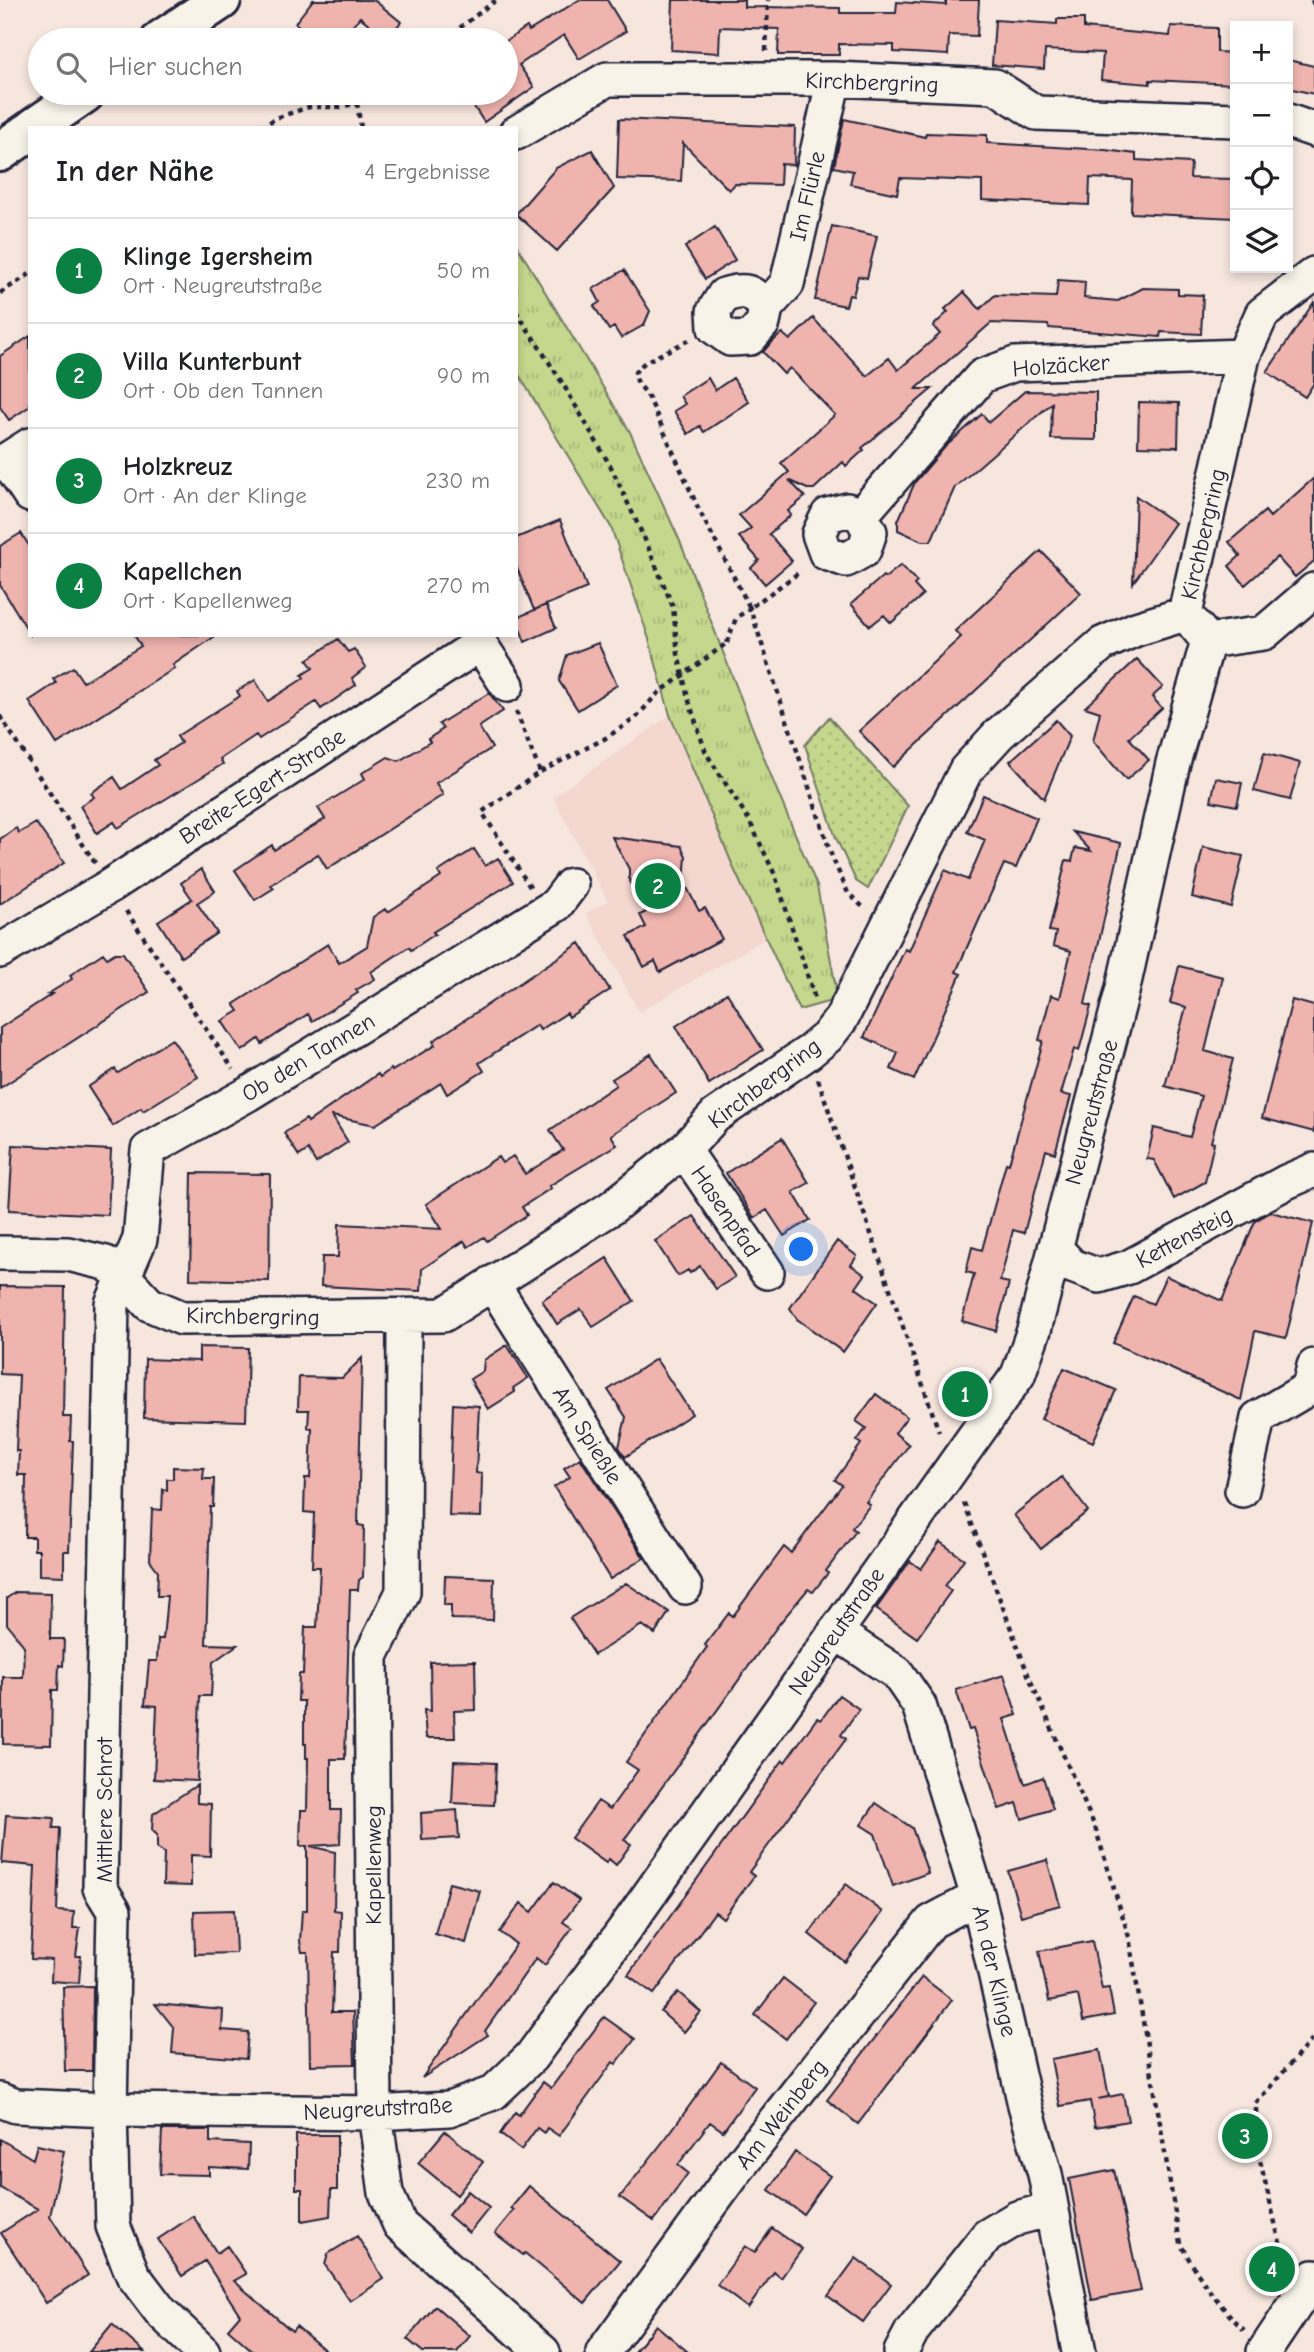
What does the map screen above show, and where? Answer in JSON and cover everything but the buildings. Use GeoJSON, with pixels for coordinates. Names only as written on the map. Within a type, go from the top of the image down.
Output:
{"type":"FeatureCollection","features":[{"type":"Feature","properties":{"kind":"main road"},"geometry":{"type":"LineString","coordinates":[[180,28],[221,0]]}},
{"type":"Feature","properties":{"kind":"main road"},"geometry":{"type":"LineString","coordinates":[[37,126],[68,105]]}},
{"type":"Feature","properties":{"kind":"main road"},"geometry":{"type":"LineString","coordinates":[[0,152],[28,132]]}},
{"type":"Feature","properties":{"kind":"street","name":"Kirchbergring"},"geometry":{"type":"LineString","coordinates":[[518,132],[607,79],[834,79],[995,86],[1035,113],[1230,120]]}},
{"type":"Feature","properties":{"kind":"street","name":"Im Flürle"},"geometry":{"type":"LineString","coordinates":[[715,328],[730,339],[750,338],[764,323],[766,307],[787,284],[834,79]]}},
{"type":"Feature","properties":{"kind":"street"},"geometry":{"type":"LineString","coordinates":[[1293,123],[1314,130]]}},
{"type":"Feature","properties":{"kind":"street","name":"Kirchbergring"},"geometry":{"type":"LineString","coordinates":[[0,1253],[68,1254],[106,1263],[123,1276],[149,1304],[182,1318],[443,1315],[611,1209],[684,1150],[715,1116],[818,1044],[841,1019],[966,770],[999,734],[1102,644],[1136,629],[1185,614],[1243,356],[1262,314],[1314,274]]}},
{"type":"Feature","properties":{"kind":"street","name":"Holzäcker"},"geometry":{"type":"LineString","coordinates":[[826,553],[846,560],[864,550],[870,532],[861,515],[982,376],[1015,364],[1243,356]]}},
{"type":"Feature","properties":{"kind":"street"},"geometry":{"type":"LineString","coordinates":[[12,456],[28,491]]}},
{"type":"Feature","properties":{"kind":"street"},"geometry":{"type":"LineString","coordinates":[[1185,614],[1208,641],[1264,633],[1314,590]]}},
{"type":"Feature","properties":{"kind":"street","name":"Neugreutstraße"},"geometry":{"type":"LineString","coordinates":[[0,2100],[16,2106],[110,2110],[375,2113],[449,2109],[493,2093],[531,2057],[1018,1375],[1034,1330],[1123,988],[1173,762],[1208,641]]}},
{"type":"Feature","properties":{"kind":"street","name":"Breite-Egert-Straße"},"geometry":{"type":"LineString","coordinates":[[0,951],[110,886],[480,644],[507,685]]}},
{"type":"Feature","properties":{"kind":"street","name":"Ob den Tannen"},"geometry":{"type":"LineString","coordinates":[[123,1276],[141,1239],[148,1150],[248,1094],[545,912],[556,905],[571,885]]}},
{"type":"Feature","properties":{"kind":"street","name":"Hasenpfad"},"geometry":{"type":"LineString","coordinates":[[684,1150],[767,1272]]}},
{"type":"Feature","properties":{"kind":"street","name":"Kettensteig"},"geometry":{"type":"LineString","coordinates":[[1055,1248],[1072,1266],[1099,1276],[1129,1268],[1314,1170]]}},
{"type":"Feature","properties":{"kind":"street","name":"Mittlere Schrot"},"geometry":{"type":"LineString","coordinates":[[123,1276],[112,1304],[100,1888],[114,1911],[110,2110],[113,2226],[133,2275],[161,2312],[203,2352]]}},
{"type":"Feature","properties":{"kind":"street","name":"Am Spießle"},"geometry":{"type":"LineString","coordinates":[[492,1283],[685,1587]]}},
{"type":"Feature","properties":{"kind":"street","name":"Kapellenweg"},"geometry":{"type":"LineString","coordinates":[[404,1317],[404,1592],[371,1656],[375,2113],[386,2193],[400,2225],[543,2352]]}},
{"type":"Feature","properties":{"kind":"street"},"geometry":{"type":"LineString","coordinates":[[1242,1490],[1258,1418],[1309,1388],[1314,1366]]}},
{"type":"Feature","properties":{"kind":"street","name":"An der Klinge"},"geometry":{"type":"LineString","coordinates":[[835,1632],[897,1673],[919,1705],[978,1897],[1025,2105],[1045,2174],[1079,2352]]}},
{"type":"Feature","properties":{"kind":"street","name":"Am Weinberg"},"geometry":{"type":"LineString","coordinates":[[603,2352],[737,2169],[932,1922],[978,1897]]}},
{"type":"Feature","properties":{"kind":"street"},"geometry":{"type":"LineString","coordinates":[[901,2352],[912,2331],[987,2236],[1017,2218],[1052,2209]]}},
{"type":"Feature","properties":{"kind":"street"},"geometry":{"type":"LineString","coordinates":[[1266,2349],[1314,2277]]}},
{"type":"Feature","properties":{"kind":"path"},"geometry":{"type":"LineString","coordinates":[[460,28],[496,0]]}},
{"type":"Feature","properties":{"kind":"path"},"geometry":{"type":"LineString","coordinates":[[767,29],[768,0]]}},
{"type":"Feature","properties":{"kind":"path"},"geometry":{"type":"LineString","coordinates":[[1312,0],[1314,5]]}},
{"type":"Feature","properties":{"kind":"path"},"geometry":{"type":"LineString","coordinates":[[264,126],[276,118],[309,107],[349,105]]}},
{"type":"Feature","properties":{"kind":"path"},"geometry":{"type":"LineString","coordinates":[[357,105],[361,126]]}},
{"type":"Feature","properties":{"kind":"path"},"geometry":{"type":"LineString","coordinates":[[0,293],[28,275]]}},
{"type":"Feature","properties":{"kind":"path"},"geometry":{"type":"LineString","coordinates":[[518,314],[563,384],[611,467],[646,542],[673,607],[678,654],[688,698],[706,753],[749,820],[775,875],[818,1044],[952,1469],[1029,1677],[1095,1827],[1129,1937],[1180,2242],[1200,2280],[1224,2310],[1266,2349]]}},
{"type":"Feature","properties":{"kind":"path"},"geometry":{"type":"LineString","coordinates":[[715,328],[645,362],[635,372],[637,381],[649,398],[699,510],[750,608],[832,857],[848,893],[868,912],[889,923]]}},
{"type":"Feature","properties":{"kind":"path"},"geometry":{"type":"LineString","coordinates":[[545,912],[482,812],[540,772],[604,739],[636,718],[656,695],[727,643],[736,618],[826,553]]}},
{"type":"Feature","properties":{"kind":"path"},"geometry":{"type":"LineString","coordinates":[[507,685],[540,772]]}},
{"type":"Feature","properties":{"kind":"path"},"geometry":{"type":"LineString","coordinates":[[1256,2147],[1256,2103],[1314,2038]]}},
{"type":"Feature","properties":{"kind":"path"},"geometry":{"type":"LineString","coordinates":[[1253,2132],[1290,2283],[1292,2311]]}},
{"type":"Feature","properties":{"kind":"shaded area"},"geometry":{"type":"Polygon","coordinates":[[[670,715],[766,938],[639,1012],[586,913],[608,901],[553,797],[670,715]]]}},
{"type":"Feature","properties":{"kind":"green space"},"geometry":{"type":"Polygon","coordinates":[[[518,247],[629,430],[679,539],[817,886],[838,999],[799,1010],[735,871],[670,715],[649,639],[611,527],[518,373],[518,247]]]}},
{"type":"Feature","properties":{"kind":"green space"},"geometry":{"type":"Polygon","coordinates":[[[829,717],[908,806],[868,889],[856,881],[836,838],[805,745],[829,717]]]}},
{"type":"Feature","properties":{"kind":"place","name":"Villa Kunterbunt"},"geometry":{"type":"Point","coordinates":[658,886]}},
{"type":"Feature","properties":{"kind":"place","name":"Klinge Igersheim"},"geometry":{"type":"Point","coordinates":[965,1394]}},
{"type":"Feature","properties":{"kind":"place","name":"Holzkreuz"},"geometry":{"type":"Point","coordinates":[1245,2136]}},
{"type":"Feature","properties":{"kind":"place","name":"Kapellchen"},"geometry":{"type":"Point","coordinates":[1272,2269]}}]}
